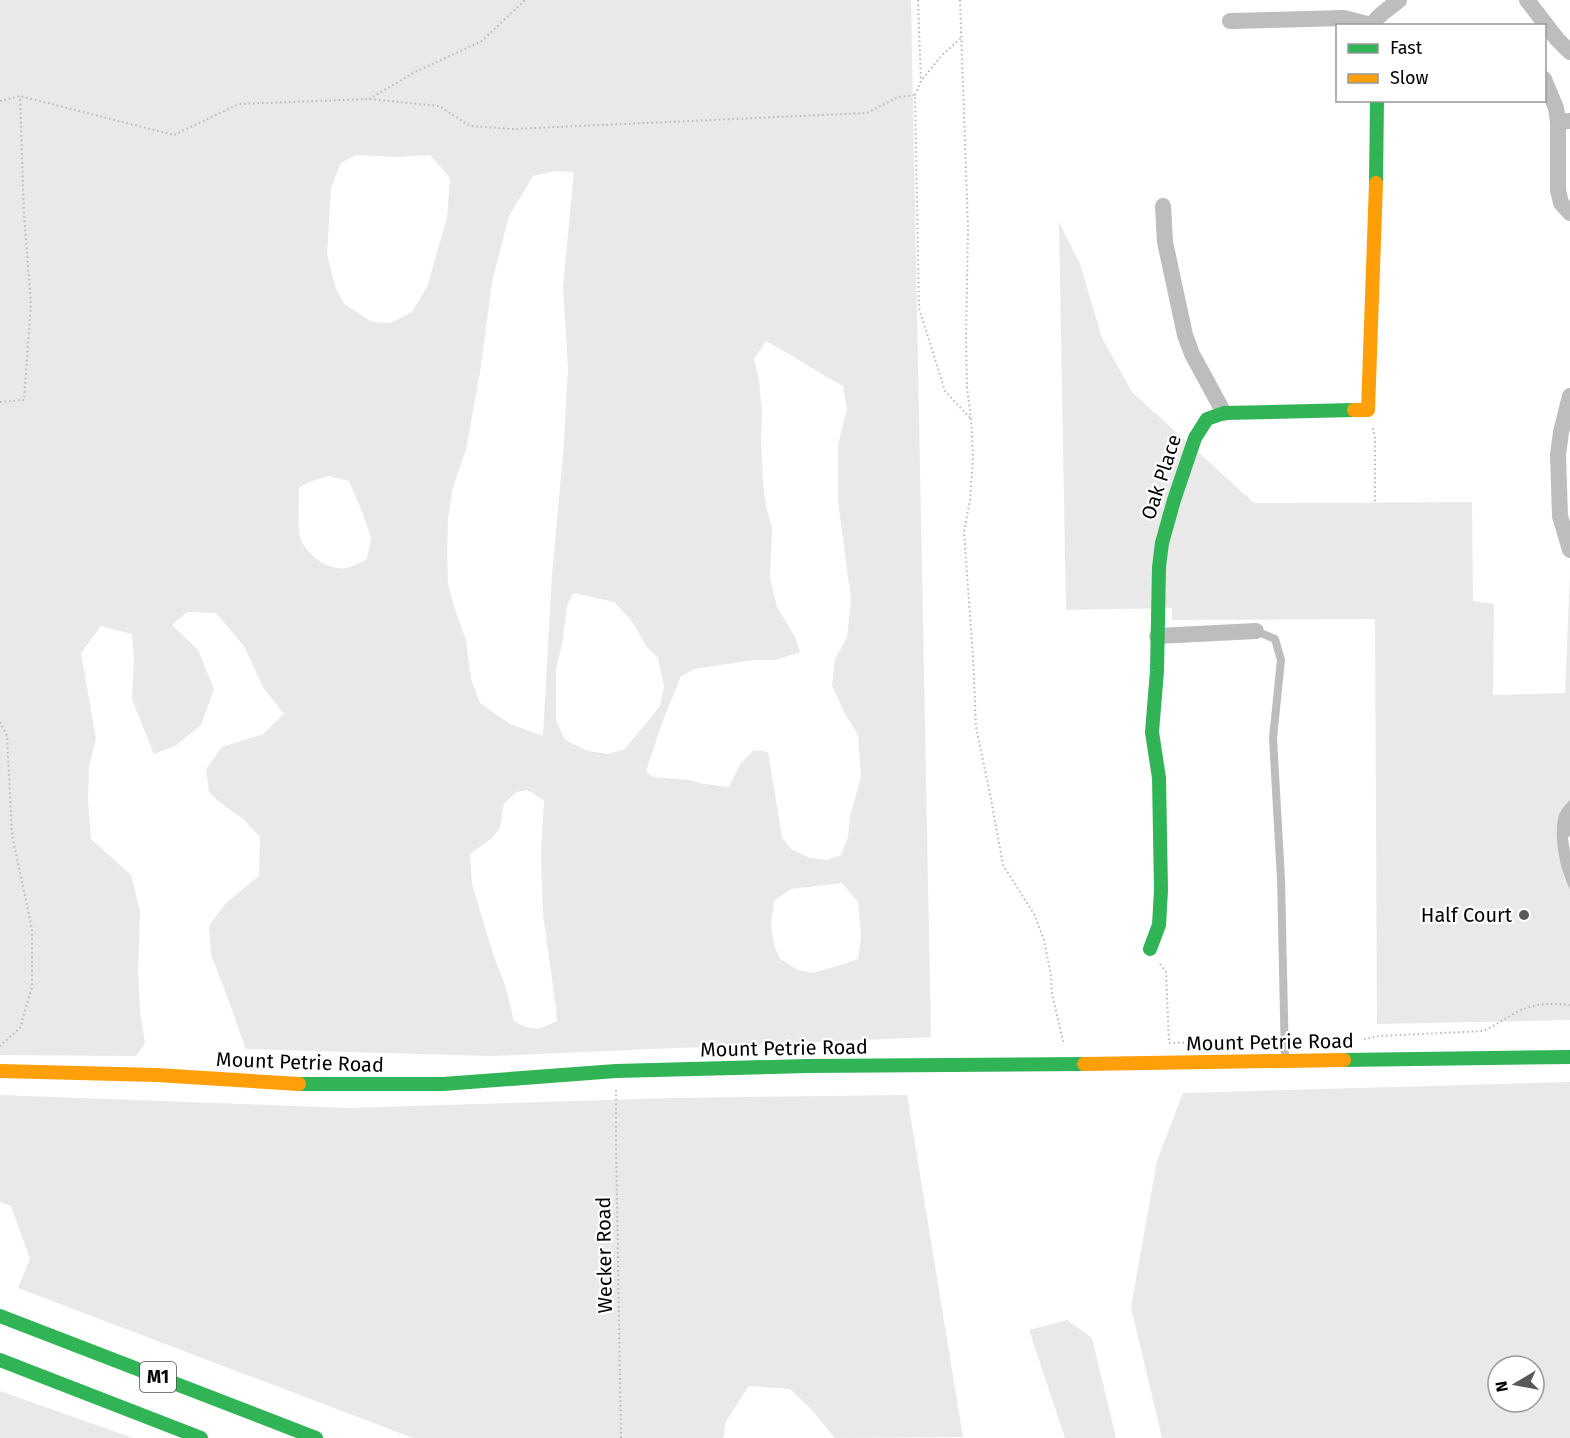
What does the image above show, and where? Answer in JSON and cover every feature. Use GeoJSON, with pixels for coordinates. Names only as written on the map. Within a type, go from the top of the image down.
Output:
{"type":"FeatureCollection","features":[{"type":"Feature","properties":{"kind":"main road"},"geometry":{"type":"LineString","coordinates":[[1224,413],[1368,410],[1377,102]]}},
{"type":"Feature","properties":{"kind":"main road","name":"Oak Place"},"geometry":{"type":"LineString","coordinates":[[1150,949],[1159,925],[1161,890],[1159,778],[1152,732],[1162,543],[1195,438],[1207,419],[1224,413]]}},
{"type":"Feature","properties":{"kind":"main road","name":"Mount Petrie Road"},"geometry":{"type":"LineString","coordinates":[[0,1071],[157,1075],[316,1085],[443,1084],[616,1071],[807,1066],[1068,1065],[1570,1057]]}},
{"type":"Feature","properties":{"kind":"main road","name":"M1"},"geometry":{"type":"LineString","coordinates":[[0,1316],[316,1438]]}},
{"type":"Feature","properties":{"kind":"main road","name":"M1"},"geometry":{"type":"LineString","coordinates":[[0,1360],[201,1438]]}},
{"type":"Feature","properties":{"kind":"street"},"geometry":{"type":"LineString","coordinates":[[1372,24],[1379,14],[1399,0]]}},
{"type":"Feature","properties":{"kind":"street"},"geometry":{"type":"LineString","coordinates":[[1527,0],[1545,24]]}},
{"type":"Feature","properties":{"kind":"street"},"geometry":{"type":"LineString","coordinates":[[1230,21],[1344,18],[1367,24]]}},
{"type":"Feature","properties":{"kind":"street"},"geometry":{"type":"LineString","coordinates":[[1546,25],[1570,52]]}},
{"type":"Feature","properties":{"kind":"street"},"geometry":{"type":"LineString","coordinates":[[1546,82],[1564,122],[1558,190],[1562,203],[1570,213]]}},
{"type":"Feature","properties":{"kind":"street"},"geometry":{"type":"LineString","coordinates":[[1163,206],[1165,242],[1185,335],[1192,354],[1224,413]]}},
{"type":"Feature","properties":{"kind":"street"},"geometry":{"type":"LineString","coordinates":[[1570,396],[1558,455],[1560,516],[1570,550]]}},
{"type":"Feature","properties":{"kind":"street"},"geometry":{"type":"LineString","coordinates":[[1157,636],[1256,631]]}},
{"type":"Feature","properties":{"kind":"lane"},"geometry":{"type":"LineString","coordinates":[[1256,631],[1275,639],[1281,660],[1273,738],[1281,879],[1285,1061]]}},
{"type":"Feature","properties":{"kind":"path"},"geometry":{"type":"LineString","coordinates":[[369,99],[415,72],[482,41],[525,0]]}},
{"type":"Feature","properties":{"kind":"path"},"geometry":{"type":"LineString","coordinates":[[918,0],[921,81]]}},
{"type":"Feature","properties":{"kind":"path"},"geometry":{"type":"LineString","coordinates":[[960,0],[968,228],[967,387],[973,457],[970,500],[964,532],[973,657],[975,727],[1003,865],[1034,914],[1044,940],[1052,994],[1068,1065]]}},
{"type":"Feature","properties":{"kind":"path"},"geometry":{"type":"LineString","coordinates":[[961,38],[943,54],[921,81],[915,95],[919,308],[945,391],[971,419]]}},
{"type":"Feature","properties":{"kind":"path"},"geometry":{"type":"LineString","coordinates":[[0,101],[20,96],[174,135],[239,104],[369,99],[440,106],[470,126],[512,129],[867,113],[898,97],[915,95]]}},
{"type":"Feature","properties":{"kind":"path"},"geometry":{"type":"LineString","coordinates":[[0,402],[24,400],[31,303],[24,215],[20,96]]}},
{"type":"Feature","properties":{"kind":"path"},"geometry":{"type":"LineString","coordinates":[[1368,410],[1375,438],[1375,503]]}},
{"type":"Feature","properties":{"kind":"path"},"geometry":{"type":"LineString","coordinates":[[0,722],[7,736],[12,835],[32,929],[32,987],[20,1028],[0,1046]]}},
{"type":"Feature","properties":{"kind":"path"},"geometry":{"type":"LineString","coordinates":[[1150,949],[1166,972],[1169,1043],[1215,1042]]}},
{"type":"Feature","properties":{"kind":"path"},"geometry":{"type":"LineString","coordinates":[[1360,1040],[1380,1036],[1483,1031],[1519,1011],[1536,1005],[1550,1003],[1570,1005]]}},
{"type":"Feature","properties":{"kind":"path","name":"Wecker Road"},"geometry":{"type":"LineString","coordinates":[[616,1071],[621,1438]]}},
{"type":"Feature","properties":{"kind":"shaded area"},"geometry":{"type":"Polygon","coordinates":[[[0,0],[911,0],[931,1037],[491,1056],[246,1049],[211,955],[209,926],[225,904],[259,876],[260,837],[243,819],[209,792],[206,769],[222,747],[263,734],[284,714],[263,687],[244,646],[216,613],[187,612],[172,625],[198,650],[214,689],[201,725],[175,746],[154,754],[132,699],[134,662],[132,634],[101,626],[81,653],[96,739],[89,765],[88,801],[91,839],[131,875],[140,911],[138,973],[140,1012],[145,1043],[136,1056],[0,1055],[0,0]],[[356,155],[341,163],[331,188],[327,254],[335,286],[344,304],[372,322],[391,323],[412,312],[427,287],[447,218],[450,178],[430,155],[394,157],[356,155]],[[555,171],[533,176],[509,216],[492,282],[481,366],[466,450],[453,487],[448,519],[448,583],[466,640],[471,679],[480,703],[510,724],[543,736],[552,575],[564,443],[568,368],[563,286],[574,172],[555,171]],[[766,341],[754,359],[759,380],[763,482],[772,528],[770,578],[777,607],[795,637],[800,652],[776,660],[753,660],[695,669],[681,676],[646,771],[652,777],[729,787],[741,763],[754,750],[768,752],[782,837],[791,849],[810,858],[827,860],[841,855],[848,837],[850,816],[861,777],[858,735],[844,712],[832,685],[835,659],[847,637],[851,600],[838,501],[838,445],[847,409],[843,386],[766,341]],[[328,476],[299,488],[300,535],[309,552],[326,565],[339,568],[351,567],[367,559],[371,538],[349,481],[328,476]],[[573,593],[567,606],[556,669],[556,720],[565,740],[588,751],[608,754],[625,749],[660,706],[664,686],[658,658],[647,647],[631,620],[614,602],[573,593]],[[527,790],[517,792],[504,803],[500,828],[492,838],[470,854],[472,884],[505,985],[514,1021],[526,1027],[540,1028],[557,1021],[543,914],[541,856],[544,800],[527,790]],[[842,883],[791,889],[774,901],[771,924],[774,945],[780,959],[798,970],[813,973],[858,959],[861,936],[858,902],[842,883]]]}},
{"type":"Feature","properties":{"kind":"shaded area"},"geometry":{"type":"Polygon","coordinates":[[[1059,222],[1080,264],[1102,338],[1132,392],[1254,503],[1472,502],[1473,601],[1494,604],[1493,695],[1565,693],[1570,573],[1570,800],[1560,812],[1564,878],[1570,889],[1570,1020],[1377,1024],[1375,619],[1172,620],[1172,608],[1066,610],[1059,222]]]}},
{"type":"Feature","properties":{"kind":"shaded area"},"geometry":{"type":"Polygon","coordinates":[[[1570,800],[1570,835],[1568,838],[1570,889],[1561,863],[1557,842],[1557,823],[1560,813],[1570,800]]]}},
{"type":"Feature","properties":{"kind":"shaded area"},"geometry":{"type":"Polygon","coordinates":[[[1570,1082],[1570,1438],[1162,1438],[1131,1307],[1157,1161],[1183,1093],[1570,1082]]]}},
{"type":"Feature","properties":{"kind":"shaded area"},"geometry":{"type":"Polygon","coordinates":[[[0,1095],[349,1108],[673,1098],[907,1095],[963,1437],[835,1438],[810,1408],[790,1389],[749,1386],[726,1421],[723,1438],[413,1438],[18,1288],[30,1259],[11,1206],[0,1202],[0,1095]]]}},
{"type":"Feature","properties":{"kind":"shaded area"},"geometry":{"type":"Polygon","coordinates":[[[1067,1320],[1092,1338],[1116,1438],[1065,1438],[1029,1330],[1067,1320]]]}},
{"type":"Feature","properties":{"kind":"shaded area"},"geometry":{"type":"Polygon","coordinates":[[[0,1391],[133,1438],[0,1438],[0,1391]]]}},
{"type":"Feature","properties":{"kind":"traffic: fast"},"geometry":{"type":"LineString","coordinates":[[1376,183],[1377,102]]}},
{"type":"Feature","properties":{"kind":"traffic: fast"},"geometry":{"type":"LineString","coordinates":[[1150,949],[1159,925],[1161,890],[1159,778],[1152,732],[1157,671],[1159,567],[1162,543],[1195,438],[1207,419],[1224,413],[1354,410]]}},
{"type":"Feature","properties":{"kind":"traffic: fast"},"geometry":{"type":"LineString","coordinates":[[1344,1060],[1570,1057]]}},
{"type":"Feature","properties":{"kind":"traffic: fast"},"geometry":{"type":"LineString","coordinates":[[299,1084],[443,1084],[616,1071],[807,1066],[1084,1064]]}},
{"type":"Feature","properties":{"kind":"traffic: fast"},"geometry":{"type":"LineString","coordinates":[[0,1316],[316,1438]]}},
{"type":"Feature","properties":{"kind":"traffic: fast"},"geometry":{"type":"LineString","coordinates":[[0,1360],[201,1438]]}},
{"type":"Feature","properties":{"kind":"traffic: slow"},"geometry":{"type":"LineString","coordinates":[[1354,410],[1368,410],[1376,183]]}},
{"type":"Feature","properties":{"kind":"traffic: slow"},"geometry":{"type":"LineString","coordinates":[[1084,1064],[1344,1060]]}},
{"type":"Feature","properties":{"kind":"traffic: slow"},"geometry":{"type":"LineString","coordinates":[[0,1071],[157,1075],[299,1084]]}},
{"type":"Feature","properties":{"kind":"place","name":"Half Court"},"geometry":{"type":"Point","coordinates":[1524,915]}}]}
